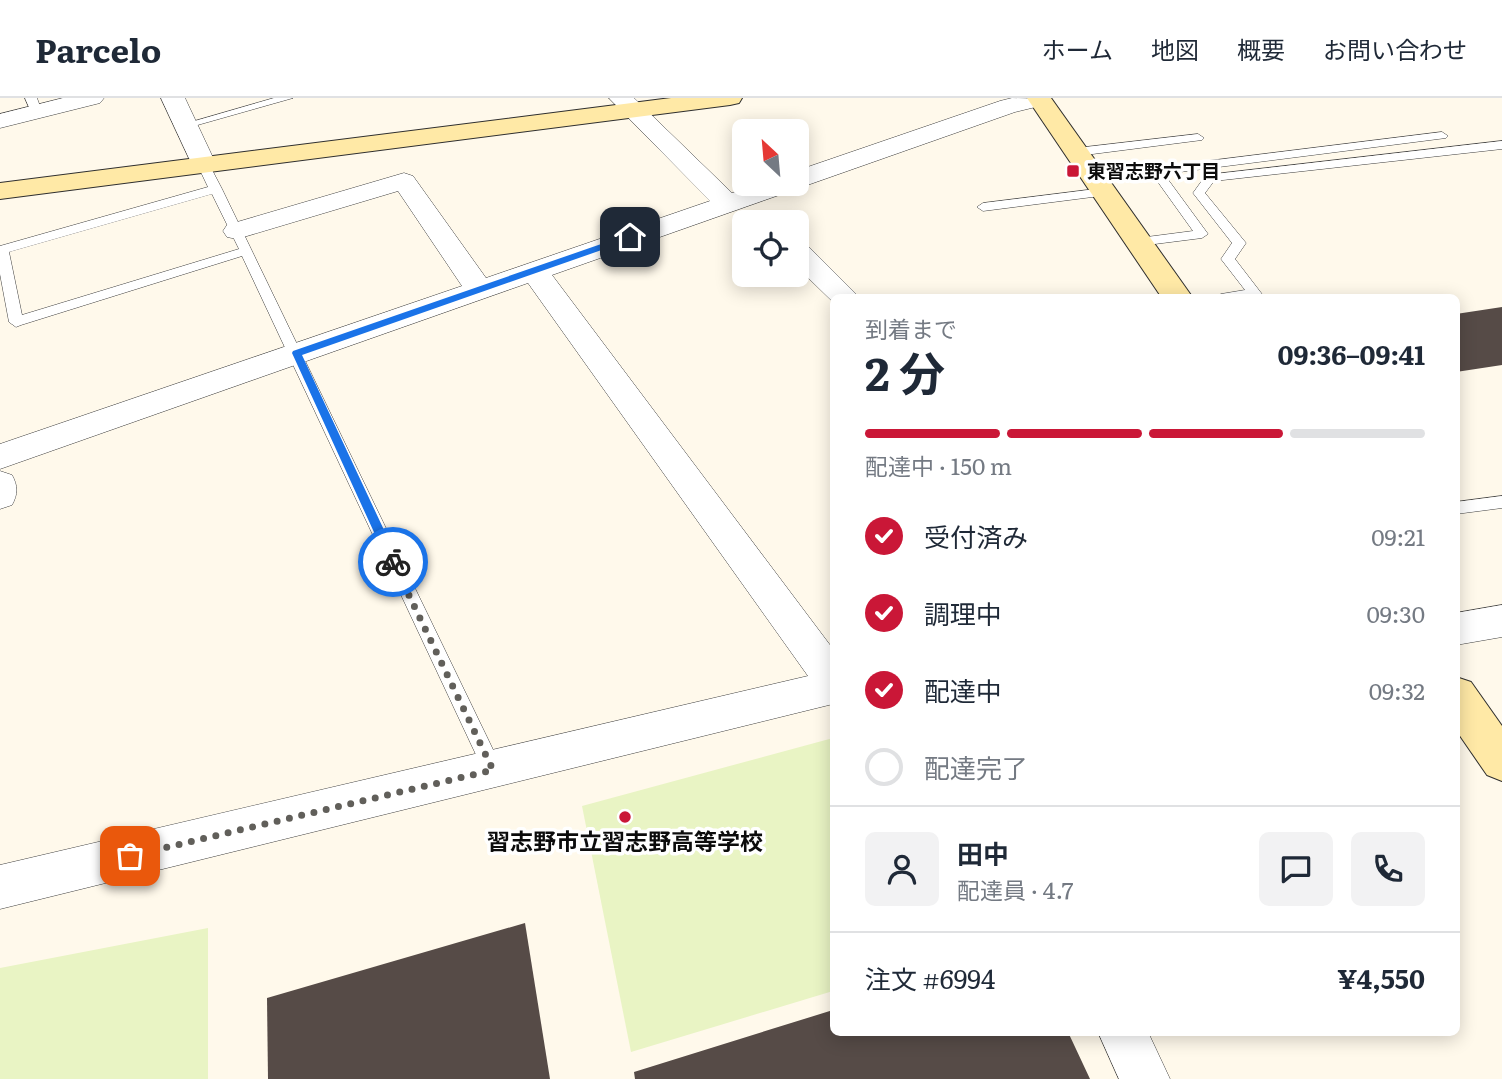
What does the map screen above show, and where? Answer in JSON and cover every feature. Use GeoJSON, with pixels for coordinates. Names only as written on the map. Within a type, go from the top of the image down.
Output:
{"type":"FeatureCollection","features":[{"type":"Feature","properties":{"kind":"street"},"geometry":{"type":"LineString","coordinates":[[0,121],[33,105],[93,98]]}},
{"type":"Feature","properties":{"kind":"street"},"geometry":{"type":"LineString","coordinates":[[173,98],[203,164]]}},
{"type":"Feature","properties":{"kind":"street"},"geometry":{"type":"LineString","coordinates":[[0,191],[627,104],[730,98]]}},
{"type":"Feature","properties":{"kind":"street"},"geometry":{"type":"LineString","coordinates":[[809,175],[1008,106],[1040,99],[1175,294]]}},
{"type":"Feature","properties":{"kind":"street"},"geometry":{"type":"LineString","coordinates":[[627,104],[743,205]]}},
{"type":"Feature","properties":{"kind":"street"},"geometry":{"type":"LineString","coordinates":[[242,241],[404,181],[480,289]]}},
{"type":"Feature","properties":{"kind":"street"},"geometry":{"type":"LineString","coordinates":[[0,457],[533,270],[743,205],[761,196]]}},
{"type":"Feature","properties":{"kind":"street"},"geometry":{"type":"LineString","coordinates":[[809,262],[842,294]]}},
{"type":"Feature","properties":{"kind":"street"},"geometry":{"type":"LineString","coordinates":[[533,270],[830,675]]}},
{"type":"Feature","properties":{"kind":"street"},"geometry":{"type":"LineString","coordinates":[[0,484],[0,496]]}},
{"type":"Feature","properties":{"kind":"street"},"geometry":{"type":"LineString","coordinates":[[1460,628],[1502,621]]}},
{"type":"Feature","properties":{"kind":"street"},"geometry":{"type":"LineString","coordinates":[[0,887],[830,688]]}},
{"type":"Feature","properties":{"kind":"street"},"geometry":{"type":"LineString","coordinates":[[1460,701],[1502,761]]}},
{"type":"Feature","properties":{"kind":"street"},"geometry":{"type":"LineString","coordinates":[[1124,1036],[1145,1079]]}},
{"type":"Feature","properties":{"kind":"lane"},"geometry":{"type":"LineString","coordinates":[[187,125],[287,98]]}},
{"type":"Feature","properties":{"kind":"lane"},"geometry":{"type":"LineString","coordinates":[[1139,242],[1202,234],[1156,171],[1443,136]]}},
{"type":"Feature","properties":{"kind":"lane"},"geometry":{"type":"LineString","coordinates":[[1077,152],[1198,138]]}},
{"type":"Feature","properties":{"kind":"lane"},"geometry":{"type":"LineString","coordinates":[[1256,294],[1228,259],[1239,243],[1199,193],[1210,178],[1502,145]]}},
{"type":"Feature","properties":{"kind":"lane"},"geometry":{"type":"LineString","coordinates":[[203,164],[297,353],[333,436],[493,770]]}},
{"type":"Feature","properties":{"kind":"lane"},"geometry":{"type":"LineString","coordinates":[[216,188],[2,250],[16,322],[242,241]]}},
{"type":"Feature","properties":{"kind":"lane"},"geometry":{"type":"LineString","coordinates":[[983,207],[1104,192]]}},
{"type":"Feature","properties":{"kind":"lane"},"geometry":{"type":"LineString","coordinates":[[1460,507],[1502,502]]}},
{"type":"Feature","properties":{"kind":"green space"},"geometry":{"type":"Polygon","coordinates":[[[830,739],[830,992],[631,1052],[582,806],[830,739]]]}},
{"type":"Feature","properties":{"kind":"green space"},"geometry":{"type":"Polygon","coordinates":[[[208,928],[208,1079],[0,1079],[0,968],[208,928]]]}},
{"type":"Feature","properties":{"kind":"building"},"geometry":{"type":"Polygon","coordinates":[[[1502,307],[1502,365],[1460,371],[1460,313],[1502,307]]]}},
{"type":"Feature","properties":{"kind":"building"},"geometry":{"type":"Polygon","coordinates":[[[525,923],[550,1079],[268,1079],[267,998],[525,923]]]}},
{"type":"Feature","properties":{"kind":"building"},"geometry":{"type":"Polygon","coordinates":[[[830,1011],[830,1036],[1070,1036],[1090,1079],[635,1079],[634,1072],[830,1011]]]}},
{"type":"Feature","properties":{"kind":"way so far"},"geometry":{"type":"LineString","coordinates":[[130,856],[493,770],[393,562]]}},
{"type":"Feature","properties":{"kind":"place","name":"東習志野六丁目"},"geometry":{"type":"Point","coordinates":[1073,171]}},
{"type":"Feature","properties":{"kind":"place","name":"習志野市立習志野高等学校"},"geometry":{"type":"Point","coordinates":[625,817]}},
{"type":"Feature","properties":{"kind":"route"},"geometry":{"type":"LineString","coordinates":[[393,562],[297,353],[630,237]]}}]}
